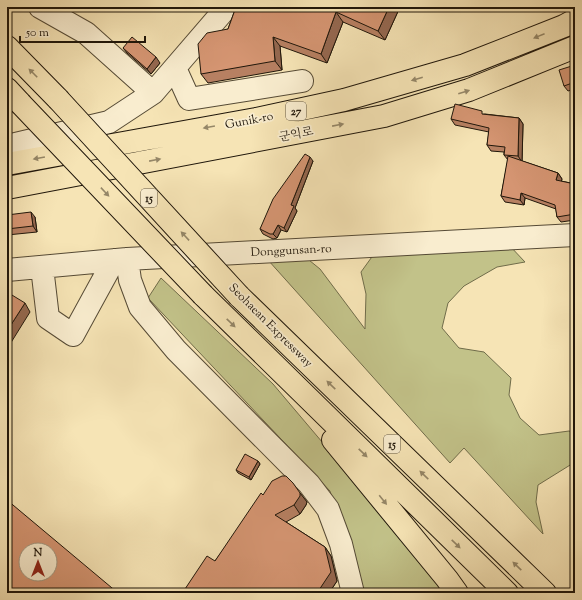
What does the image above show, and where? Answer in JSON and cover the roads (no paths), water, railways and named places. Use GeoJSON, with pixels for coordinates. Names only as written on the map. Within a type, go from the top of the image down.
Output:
{"type":"FeatureCollection","features":[{"type":"Feature","properties":{"kind":"highway","name":"Gunik-ro"},"geometry":{"type":"LineString","coordinates":[[7,164],[256,119],[344,100],[465,65],[564,26],[575,20]]}},
{"type":"Feature","properties":{"kind":"highway","name":"Seohaean Expressway"},"geometry":{"type":"LineString","coordinates":[[7,47],[58,99],[240,296],[545,593]]}},
{"type":"Feature","properties":{"kind":"highway","name":"군익로"},"geometry":{"type":"LineString","coordinates":[[7,188],[384,116],[469,90],[575,47]]}},
{"type":"Feature","properties":{"kind":"highway","name":"15"},"geometry":{"type":"LineString","coordinates":[[14,96],[203,295],[507,593]]}},
{"type":"Feature","properties":{"kind":"highway"},"geometry":{"type":"LineString","coordinates":[[260,352],[457,593]]}},
{"type":"Feature","properties":{"kind":"street"},"geometry":{"type":"LineString","coordinates":[[40,7],[86,33],[153,93]]}},
{"type":"Feature","properties":{"kind":"street"},"geometry":{"type":"LineString","coordinates":[[7,146],[109,122],[153,93],[227,7]]}},
{"type":"Feature","properties":{"kind":"street"},"geometry":{"type":"LineString","coordinates":[[176,68],[189,99],[302,81]]}},
{"type":"Feature","properties":{"kind":"street","name":"Donggunsan-ro"},"geometry":{"type":"LineString","coordinates":[[7,270],[120,260],[575,235]]}},
{"type":"Feature","properties":{"kind":"street"},"geometry":{"type":"LineString","coordinates":[[42,267],[48,318],[73,334],[120,260]]}},
{"type":"Feature","properties":{"kind":"street"},"geometry":{"type":"LineString","coordinates":[[120,260],[130,280],[140,307],[176,350],[309,484],[328,509],[342,544],[353,593]]}}]}
